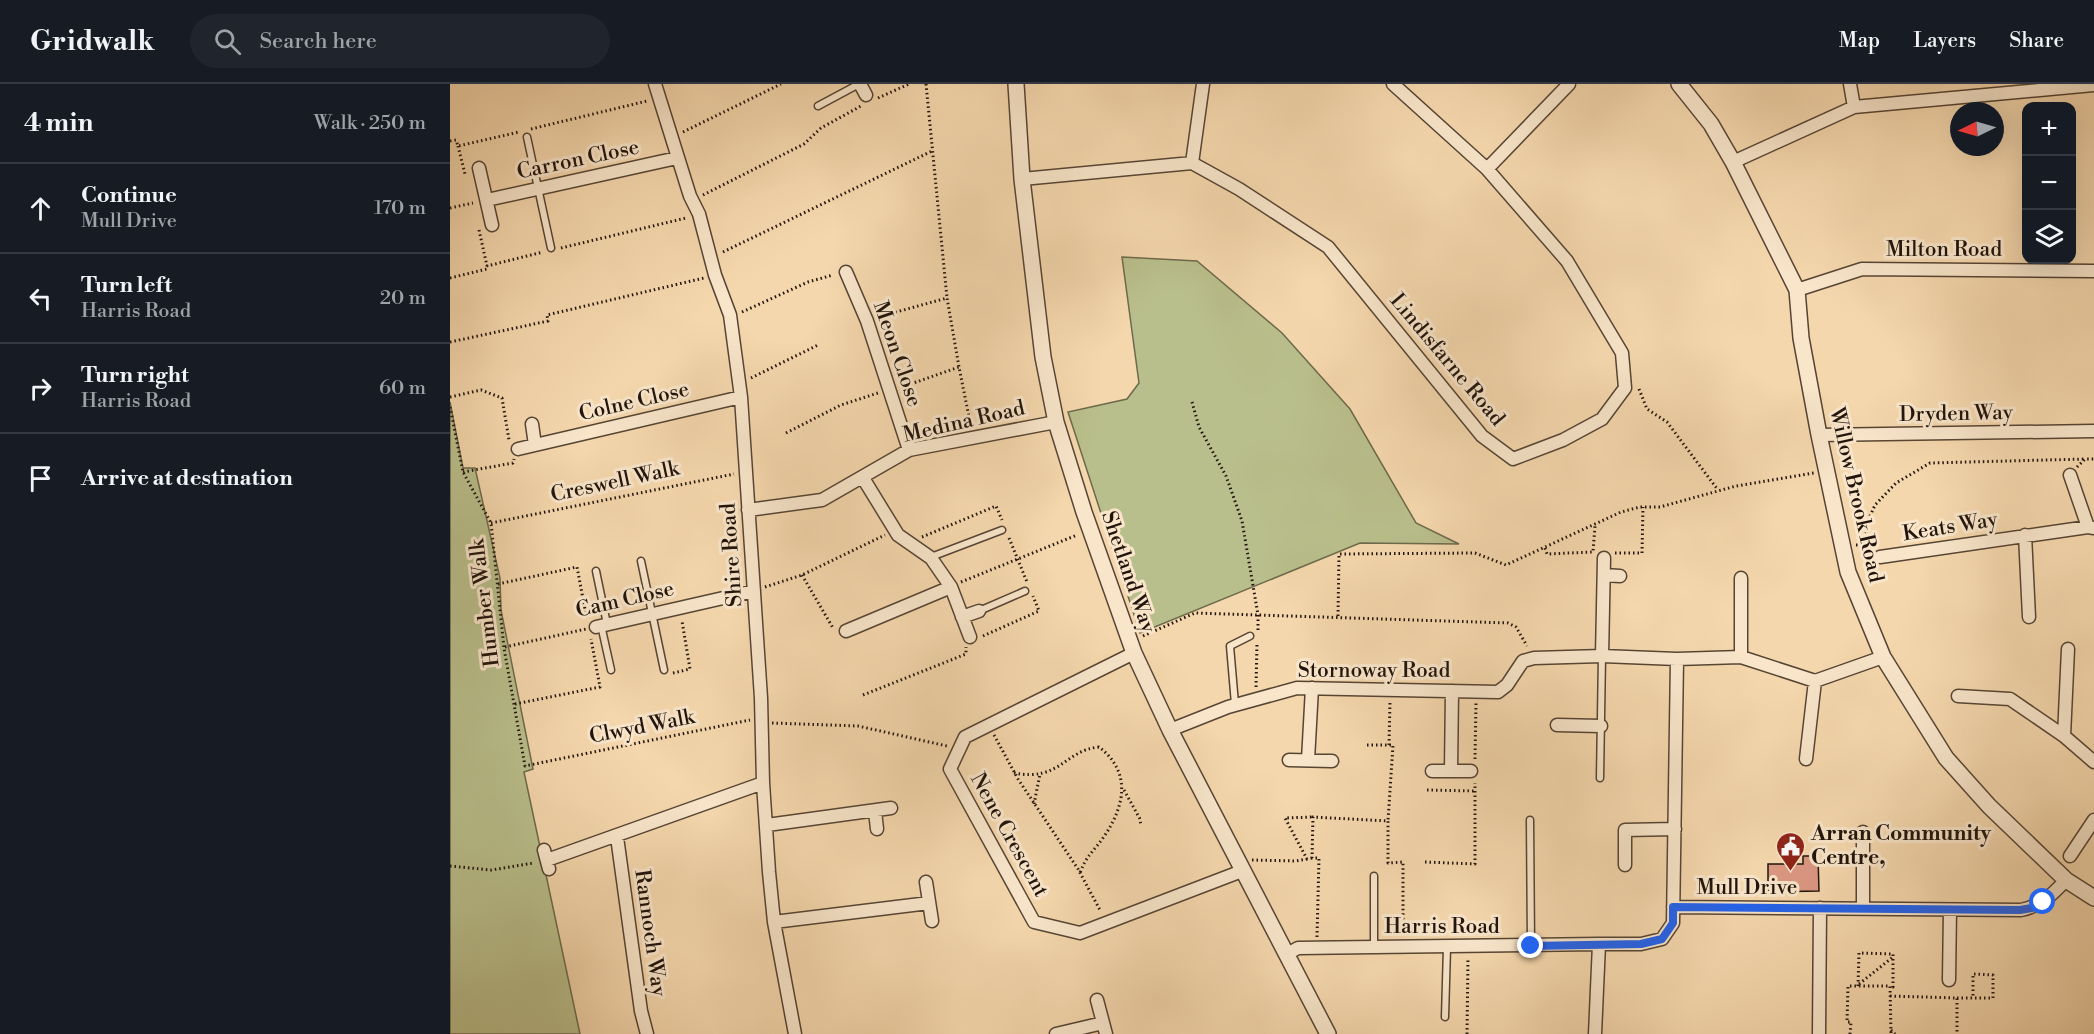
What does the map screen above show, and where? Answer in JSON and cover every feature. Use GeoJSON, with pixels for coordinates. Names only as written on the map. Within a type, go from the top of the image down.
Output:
{"type":"FeatureCollection","features":[{"type":"Feature","properties":{"kind":"street","name":"Shire Road"},"geometry":{"type":"LineString","coordinates":[[655,84],[677,158],[699,214],[715,275],[730,315],[741,397],[763,718],[763,783],[774,922],[795,1034]]}},
{"type":"Feature","properties":{"kind":"street","name":"Shetland Way"},"geometry":{"type":"LineString","coordinates":[[1016,84],[1022,179],[1043,357],[1056,422],[1090,529],[1132,647],[1170,730],[1328,1034]]}},
{"type":"Feature","properties":{"kind":"street"},"geometry":{"type":"LineString","coordinates":[[1022,179],[1192,163],[1203,84]]}},
{"type":"Feature","properties":{"kind":"street","name":"Lindisfarne Road"},"geometry":{"type":"LineString","coordinates":[[1192,163],[1239,189],[1328,247],[1482,436],[1513,459],[1563,441],[1602,419],[1625,388],[1622,353],[1567,261],[1487,169],[1394,84]]}},
{"type":"Feature","properties":{"kind":"street"},"geometry":{"type":"LineString","coordinates":[[1487,169],[1569,84]]}},
{"type":"Feature","properties":{"kind":"street","name":"Willow Brook Road"},"geometry":{"type":"LineString","coordinates":[[1679,84],[1710,124],[1733,162],[1797,290],[1801,338],[1848,572],[1883,657],[1947,758],[1989,806],[2066,880],[2094,898]]}},
{"type":"Feature","properties":{"kind":"street"},"geometry":{"type":"LineString","coordinates":[[1850,84],[1854,106]]}},
{"type":"Feature","properties":{"kind":"street"},"geometry":{"type":"LineString","coordinates":[[1733,162],[1854,106],[2094,86]]}},
{"type":"Feature","properties":{"kind":"street","name":"Carron Close"},"geometry":{"type":"LineString","coordinates":[[487,200],[677,158]]}},
{"type":"Feature","properties":{"kind":"street"},"geometry":{"type":"LineString","coordinates":[[479,168],[492,225]]}},
{"type":"Feature","properties":{"kind":"street","name":"Milton Road"},"geometry":{"type":"LineString","coordinates":[[1797,290],[1862,269],[2094,271]]}},
{"type":"Feature","properties":{"kind":"street","name":"Meon Close"},"geometry":{"type":"LineString","coordinates":[[846,272],[867,321],[909,450]]}},
{"type":"Feature","properties":{"kind":"street","name":"Colne Close"},"geometry":{"type":"LineString","coordinates":[[513,447],[536,445],[741,397]]}},
{"type":"Feature","properties":{"kind":"street","name":"Medina Road"},"geometry":{"type":"LineString","coordinates":[[748,510],[822,500],[909,450],[1056,422]]}},
{"type":"Feature","properties":{"kind":"street"},"geometry":{"type":"LineString","coordinates":[[532,424],[536,445]]}},
{"type":"Feature","properties":{"kind":"street","name":"Dryden Way"},"geometry":{"type":"LineString","coordinates":[[1819,435],[2094,431]]}},
{"type":"Feature","properties":{"kind":"street","name":"Keats Way"},"geometry":{"type":"LineString","coordinates":[[1880,557],[2025,535],[2091,528],[2070,475]]}},
{"type":"Feature","properties":{"kind":"street"},"geometry":{"type":"LineString","coordinates":[[863,478],[895,531],[931,558],[951,587],[970,637]]}},
{"type":"Feature","properties":{"kind":"street","name":"Keats Way"},"geometry":{"type":"LineString","coordinates":[[2025,535],[2029,617]]}},
{"type":"Feature","properties":{"kind":"street"},"geometry":{"type":"LineString","coordinates":[[1602,656],[1603,554]]}},
{"type":"Feature","properties":{"kind":"street"},"geometry":{"type":"LineString","coordinates":[[1604,576],[1620,576]]}},
{"type":"Feature","properties":{"kind":"street"},"geometry":{"type":"LineString","coordinates":[[1741,578],[1742,657]]}},
{"type":"Feature","properties":{"kind":"street"},"geometry":{"type":"LineString","coordinates":[[846,631],[951,587]]}},
{"type":"Feature","properties":{"kind":"street","name":"Cam Close"},"geometry":{"type":"LineString","coordinates":[[598,626],[754,591]]}},
{"type":"Feature","properties":{"kind":"street"},"geometry":{"type":"LineString","coordinates":[[962,617],[979,611]]}},
{"type":"Feature","properties":{"kind":"street","name":"Nene Crescent"},"geometry":{"type":"LineString","coordinates":[[1132,647],[965,738],[950,769],[1034,922],[1080,933],[1241,868]]}},
{"type":"Feature","properties":{"kind":"street"},"geometry":{"type":"LineString","coordinates":[[2064,736],[2068,649]]}},
{"type":"Feature","properties":{"kind":"street"},"geometry":{"type":"LineString","coordinates":[[1534,658],[1742,657],[1815,681],[1883,657]]}},
{"type":"Feature","properties":{"kind":"street","name":"Stornoway Road"},"geometry":{"type":"LineString","coordinates":[[1170,730],[1256,698],[1297,688],[1498,692],[1507,685],[1524,661],[1534,658]]}},
{"type":"Feature","properties":{"kind":"street","name":"Harris Road"},"geometry":{"type":"LineString","coordinates":[[1287,954],[1298,948],[1641,944],[1662,939],[1673,923],[1677,659]]}},
{"type":"Feature","properties":{"kind":"street"},"geometry":{"type":"LineString","coordinates":[[1806,759],[1815,681]]}},
{"type":"Feature","properties":{"kind":"street"},"geometry":{"type":"LineString","coordinates":[[1308,760],[1312,688]]}},
{"type":"Feature","properties":{"kind":"street"},"geometry":{"type":"LineString","coordinates":[[1451,771],[1452,691]]}},
{"type":"Feature","properties":{"kind":"street"},"geometry":{"type":"LineString","coordinates":[[1958,696],[2010,699],[2064,736],[2094,762]]}},
{"type":"Feature","properties":{"kind":"street"},"geometry":{"type":"LineString","coordinates":[[1557,725],[1601,726]]}},
{"type":"Feature","properties":{"kind":"street"},"geometry":{"type":"LineString","coordinates":[[1289,760],[1332,761]]}},
{"type":"Feature","properties":{"kind":"street"},"geometry":{"type":"LineString","coordinates":[[1432,771],[1474,770]]}},
{"type":"Feature","properties":{"kind":"street"},"geometry":{"type":"LineString","coordinates":[[547,860],[618,837],[763,783]]}},
{"type":"Feature","properties":{"kind":"street"},"geometry":{"type":"LineString","coordinates":[[767,825],[891,808]]}},
{"type":"Feature","properties":{"kind":"street"},"geometry":{"type":"LineString","coordinates":[[875,811],[877,829]]}},
{"type":"Feature","properties":{"kind":"street"},"geometry":{"type":"LineString","coordinates":[[2070,856],[2094,820]]}},
{"type":"Feature","properties":{"kind":"street"},"geometry":{"type":"LineString","coordinates":[[1625,865],[1624,830],[1675,829]]}},
{"type":"Feature","properties":{"kind":"street"},"geometry":{"type":"LineString","coordinates":[[1863,832],[1863,908]]}},
{"type":"Feature","properties":{"kind":"street","name":"Rannoch Way"},"geometry":{"type":"LineString","coordinates":[[618,837],[641,1011],[647,1034]]}},
{"type":"Feature","properties":{"kind":"street","name":"Mull Drive"},"geometry":{"type":"LineString","coordinates":[[1673,907],[1950,910],[2032,908],[2052,895],[2066,880]]}},
{"type":"Feature","properties":{"kind":"street"},"geometry":{"type":"LineString","coordinates":[[926,882],[932,921]]}},
{"type":"Feature","properties":{"kind":"street"},"geometry":{"type":"LineString","coordinates":[[774,922],[928,903]]}},
{"type":"Feature","properties":{"kind":"street","name":"Mull Drive"},"geometry":{"type":"LineString","coordinates":[[1819,1034],[1820,908]]}},
{"type":"Feature","properties":{"kind":"street"},"geometry":{"type":"LineString","coordinates":[[1949,980],[1950,910]]}},
{"type":"Feature","properties":{"kind":"street"},"geometry":{"type":"LineString","coordinates":[[1595,1034],[1599,944]]}},
{"type":"Feature","properties":{"kind":"street"},"geometry":{"type":"LineString","coordinates":[[1056,1034],[1105,1028],[1097,1000]]}},
{"type":"Feature","properties":{"kind":"lane"},"geometry":{"type":"LineString","coordinates":[[818,106],[862,88]]}},
{"type":"Feature","properties":{"kind":"lane"},"geometry":{"type":"LineString","coordinates":[[527,137],[553,249]]}},
{"type":"Feature","properties":{"kind":"lane"},"geometry":{"type":"LineString","coordinates":[[931,558],[1002,530]]}},
{"type":"Feature","properties":{"kind":"lane"},"geometry":{"type":"LineString","coordinates":[[641,561],[667,672]]}},
{"type":"Feature","properties":{"kind":"lane"},"geometry":{"type":"LineString","coordinates":[[596,571],[598,626],[611,670]]}},
{"type":"Feature","properties":{"kind":"lane"},"geometry":{"type":"LineString","coordinates":[[979,611],[1025,591]]}},
{"type":"Feature","properties":{"kind":"lane"},"geometry":{"type":"LineString","coordinates":[[1235,705],[1230,646],[1250,636]]}},
{"type":"Feature","properties":{"kind":"lane"},"geometry":{"type":"LineString","coordinates":[[1600,778],[1602,656]]}},
{"type":"Feature","properties":{"kind":"lane"},"geometry":{"type":"LineString","coordinates":[[1530,820],[1531,946]]}},
{"type":"Feature","properties":{"kind":"lane"},"geometry":{"type":"LineString","coordinates":[[1374,876],[1374,947]]}},
{"type":"Feature","properties":{"kind":"lane"},"geometry":{"type":"LineString","coordinates":[[1445,1017],[1447,947]]}},
{"type":"Feature","properties":{"kind":"path"},"geometry":{"type":"LineString","coordinates":[[671,138],[781,84]]}},
{"type":"Feature","properties":{"kind":"path"},"geometry":{"type":"LineString","coordinates":[[692,201],[804,144],[820,128],[909,84]]}},
{"type":"Feature","properties":{"kind":"path"},"geometry":{"type":"LineString","coordinates":[[926,84],[947,298],[973,437]]}},
{"type":"Feature","properties":{"kind":"path"},"geometry":{"type":"LineString","coordinates":[[450,141],[456,140],[458,146],[658,98]]}},
{"type":"Feature","properties":{"kind":"path"},"geometry":{"type":"LineString","coordinates":[[711,258],[932,151]]}},
{"type":"Feature","properties":{"kind":"path"},"geometry":{"type":"LineString","coordinates":[[450,208],[487,200]]}},
{"type":"Feature","properties":{"kind":"path"},"geometry":{"type":"LineString","coordinates":[[553,249],[699,214]]}},
{"type":"Feature","properties":{"kind":"path"},"geometry":{"type":"LineString","coordinates":[[450,278],[543,252]]}},
{"type":"Feature","properties":{"kind":"path"},"geometry":{"type":"LineString","coordinates":[[730,315],[748,311],[808,282],[846,272]]}},
{"type":"Feature","properties":{"kind":"path"},"geometry":{"type":"LineString","coordinates":[[450,342],[548,321],[547,315],[715,275]]}},
{"type":"Feature","properties":{"kind":"path"},"geometry":{"type":"LineString","coordinates":[[867,321],[900,309],[947,298]]}},
{"type":"Feature","properties":{"kind":"path"},"geometry":{"type":"LineString","coordinates":[[738,382],[757,376],[818,345]]}},
{"type":"Feature","properties":{"kind":"path"},"geometry":{"type":"LineString","coordinates":[[786,433],[841,405],[959,367]]}},
{"type":"Feature","properties":{"kind":"path"},"geometry":{"type":"LineString","coordinates":[[1638,389],[1647,409],[1667,422],[1718,490]]}},
{"type":"Feature","properties":{"kind":"path"},"geometry":{"type":"LineString","coordinates":[[450,397],[481,390],[502,398],[513,447],[513,463]]}},
{"type":"Feature","properties":{"kind":"path"},"geometry":{"type":"LineString","coordinates":[[1192,402],[1199,427],[1226,476],[1242,521],[1258,615],[1256,698]]}},
{"type":"Feature","properties":{"kind":"path","name":"Humber Walk"},"geometry":{"type":"LineString","coordinates":[[450,406],[463,472],[490,523],[504,648],[525,766]]}},
{"type":"Feature","properties":{"kind":"path"},"geometry":{"type":"LineString","coordinates":[[513,447],[513,463]]}},
{"type":"Feature","properties":{"kind":"path"},"geometry":{"type":"LineString","coordinates":[[2070,475],[2085,459]]}},
{"type":"Feature","properties":{"kind":"path"},"geometry":{"type":"LineString","coordinates":[[1880,557],[1870,546],[1865,527],[1875,505],[1896,483],[1930,463],[2094,459]]}},
{"type":"Feature","properties":{"kind":"path"},"geometry":{"type":"LineString","coordinates":[[463,472],[513,463]]}},
{"type":"Feature","properties":{"kind":"path"},"geometry":{"type":"LineString","coordinates":[[1338,616],[1338,554],[1475,553],[1506,565],[1621,512],[1643,507],[1660,507],[1718,490],[1827,471]]}},
{"type":"Feature","properties":{"kind":"path","name":"Creswell Walk"},"geometry":{"type":"LineString","coordinates":[[490,523],[745,472]]}},
{"type":"Feature","properties":{"kind":"path"},"geometry":{"type":"LineString","coordinates":[[863,695],[966,654],[966,645],[970,637],[975,639],[1039,611],[996,506],[909,542]]}},
{"type":"Feature","properties":{"kind":"path"},"geometry":{"type":"LineString","coordinates":[[1545,548],[1548,554],[1642,554],[1643,507]]}},
{"type":"Feature","properties":{"kind":"path"},"geometry":{"type":"LineString","coordinates":[[1595,526],[1603,554]]}},
{"type":"Feature","properties":{"kind":"path"},"geometry":{"type":"LineString","coordinates":[[951,587],[1090,529]]}},
{"type":"Feature","properties":{"kind":"path"},"geometry":{"type":"LineString","coordinates":[[754,591],[802,575],[895,531]]}},
{"type":"Feature","properties":{"kind":"path"},"geometry":{"type":"LineString","coordinates":[[1842,544],[1870,546]]}},
{"type":"Feature","properties":{"kind":"path"},"geometry":{"type":"LineString","coordinates":[[497,584],[577,567],[598,626],[600,687],[515,704]]}},
{"type":"Feature","properties":{"kind":"path"},"geometry":{"type":"LineString","coordinates":[[802,575],[836,634],[846,631]]}},
{"type":"Feature","properties":{"kind":"path"},"geometry":{"type":"LineString","coordinates":[[667,672],[690,669],[679,608]]}},
{"type":"Feature","properties":{"kind":"path"},"geometry":{"type":"LineString","coordinates":[[1132,647],[1195,614],[1338,616],[1508,622],[1516,627],[1534,658]]}},
{"type":"Feature","properties":{"kind":"path","name":"Cam Close"},"geometry":{"type":"LineString","coordinates":[[504,648],[598,626]]}},
{"type":"Feature","properties":{"kind":"path"},"geometry":{"type":"LineString","coordinates":[[1389,745],[1390,690]]}},
{"type":"Feature","properties":{"kind":"path"},"geometry":{"type":"LineString","coordinates":[[1425,862],[1475,864],[1476,692]]}},
{"type":"Feature","properties":{"kind":"path"},"geometry":{"type":"LineString","coordinates":[[763,718],[858,726],[960,749]]}},
{"type":"Feature","properties":{"kind":"path","name":"Clwyd Walk"},"geometry":{"type":"LineString","coordinates":[[525,766],[763,718]]}},
{"type":"Feature","properties":{"kind":"path"},"geometry":{"type":"LineString","coordinates":[[988,726],[1034,804],[1080,873],[1106,923]]}},
{"type":"Feature","properties":{"kind":"path"},"geometry":{"type":"LineString","coordinates":[[1367,745],[1393,745],[1388,863],[1403,862],[1402,947]]}},
{"type":"Feature","properties":{"kind":"path"},"geometry":{"type":"LineString","coordinates":[[1014,772],[1025,775],[1054,770],[1078,755],[1099,747],[1110,755],[1119,772],[1123,788],[1140,819],[1141,826]]}},
{"type":"Feature","properties":{"kind":"path"},"geometry":{"type":"LineString","coordinates":[[1034,804],[1040,774]]}},
{"type":"Feature","properties":{"kind":"path"},"geometry":{"type":"LineString","coordinates":[[1080,873],[1084,860],[1115,820],[1123,788]]}},
{"type":"Feature","properties":{"kind":"path"},"geometry":{"type":"LineString","coordinates":[[1426,790],[1475,790]]}},
{"type":"Feature","properties":{"kind":"path"},"geometry":{"type":"LineString","coordinates":[[1307,859],[1285,818],[1313,817],[1388,821]]}},
{"type":"Feature","properties":{"kind":"path"},"geometry":{"type":"LineString","coordinates":[[1312,858],[1313,817]]}},
{"type":"Feature","properties":{"kind":"path"},"geometry":{"type":"LineString","coordinates":[[1241,868],[1249,860],[1296,861],[1318,858],[1317,948]]}},
{"type":"Feature","properties":{"kind":"path"},"geometry":{"type":"LineString","coordinates":[[450,866],[491,870],[547,860]]}},
{"type":"Feature","properties":{"kind":"path"},"geometry":{"type":"LineString","coordinates":[[1467,1034],[1469,947]]}},
{"type":"Feature","properties":{"kind":"path"},"geometry":{"type":"LineString","coordinates":[[1850,1034],[1851,1022],[1847,1022],[1848,986],[1893,987],[1893,954],[1859,953],[1858,985]]}},
{"type":"Feature","properties":{"kind":"path"},"geometry":{"type":"LineString","coordinates":[[1858,985],[1893,957]]}},
{"type":"Feature","properties":{"kind":"path"},"geometry":{"type":"LineString","coordinates":[[1890,996],[1958,998],[1973,998],[1994,998],[1993,975],[1973,974],[1973,998]]}},
{"type":"Feature","properties":{"kind":"path"},"geometry":{"type":"LineString","coordinates":[[1890,986],[1892,1033]]}},
{"type":"Feature","properties":{"kind":"path"},"geometry":{"type":"LineString","coordinates":[[1957,1034],[1958,998]]}},
{"type":"Feature","properties":{"kind":"green space"},"geometry":{"type":"Polygon","coordinates":[[[1122,257],[1197,261],[1282,333],[1350,409],[1416,523],[1459,544],[1360,543],[1140,633],[1068,412],[1127,399],[1139,383],[1122,257]]]}},
{"type":"Feature","properties":{"kind":"green space"},"geometry":{"type":"Polygon","coordinates":[[[450,402],[463,468],[475,468],[500,578],[501,610],[533,769],[524,772],[580,1034],[450,1034],[450,402]]]}},
{"type":"Feature","properties":{"kind":"building","name":"Arran Community Centre,"},"geometry":{"type":"Polygon","coordinates":[[[1803,856],[1818,856],[1819,891],[1768,892],[1768,864],[1803,864],[1803,856]]]}},
{"type":"Feature","properties":{"kind":"place","name":"Arran Community Centre,"},"geometry":{"type":"Point","coordinates":[1790,872]}},
{"type":"Feature","properties":{"kind":"route"},"geometry":{"type":"LineString","coordinates":[[1531,946],[1641,944],[1662,939],[1673,923],[1673,907],[2020,910],[2032,908],[2043,902]]}}]}
